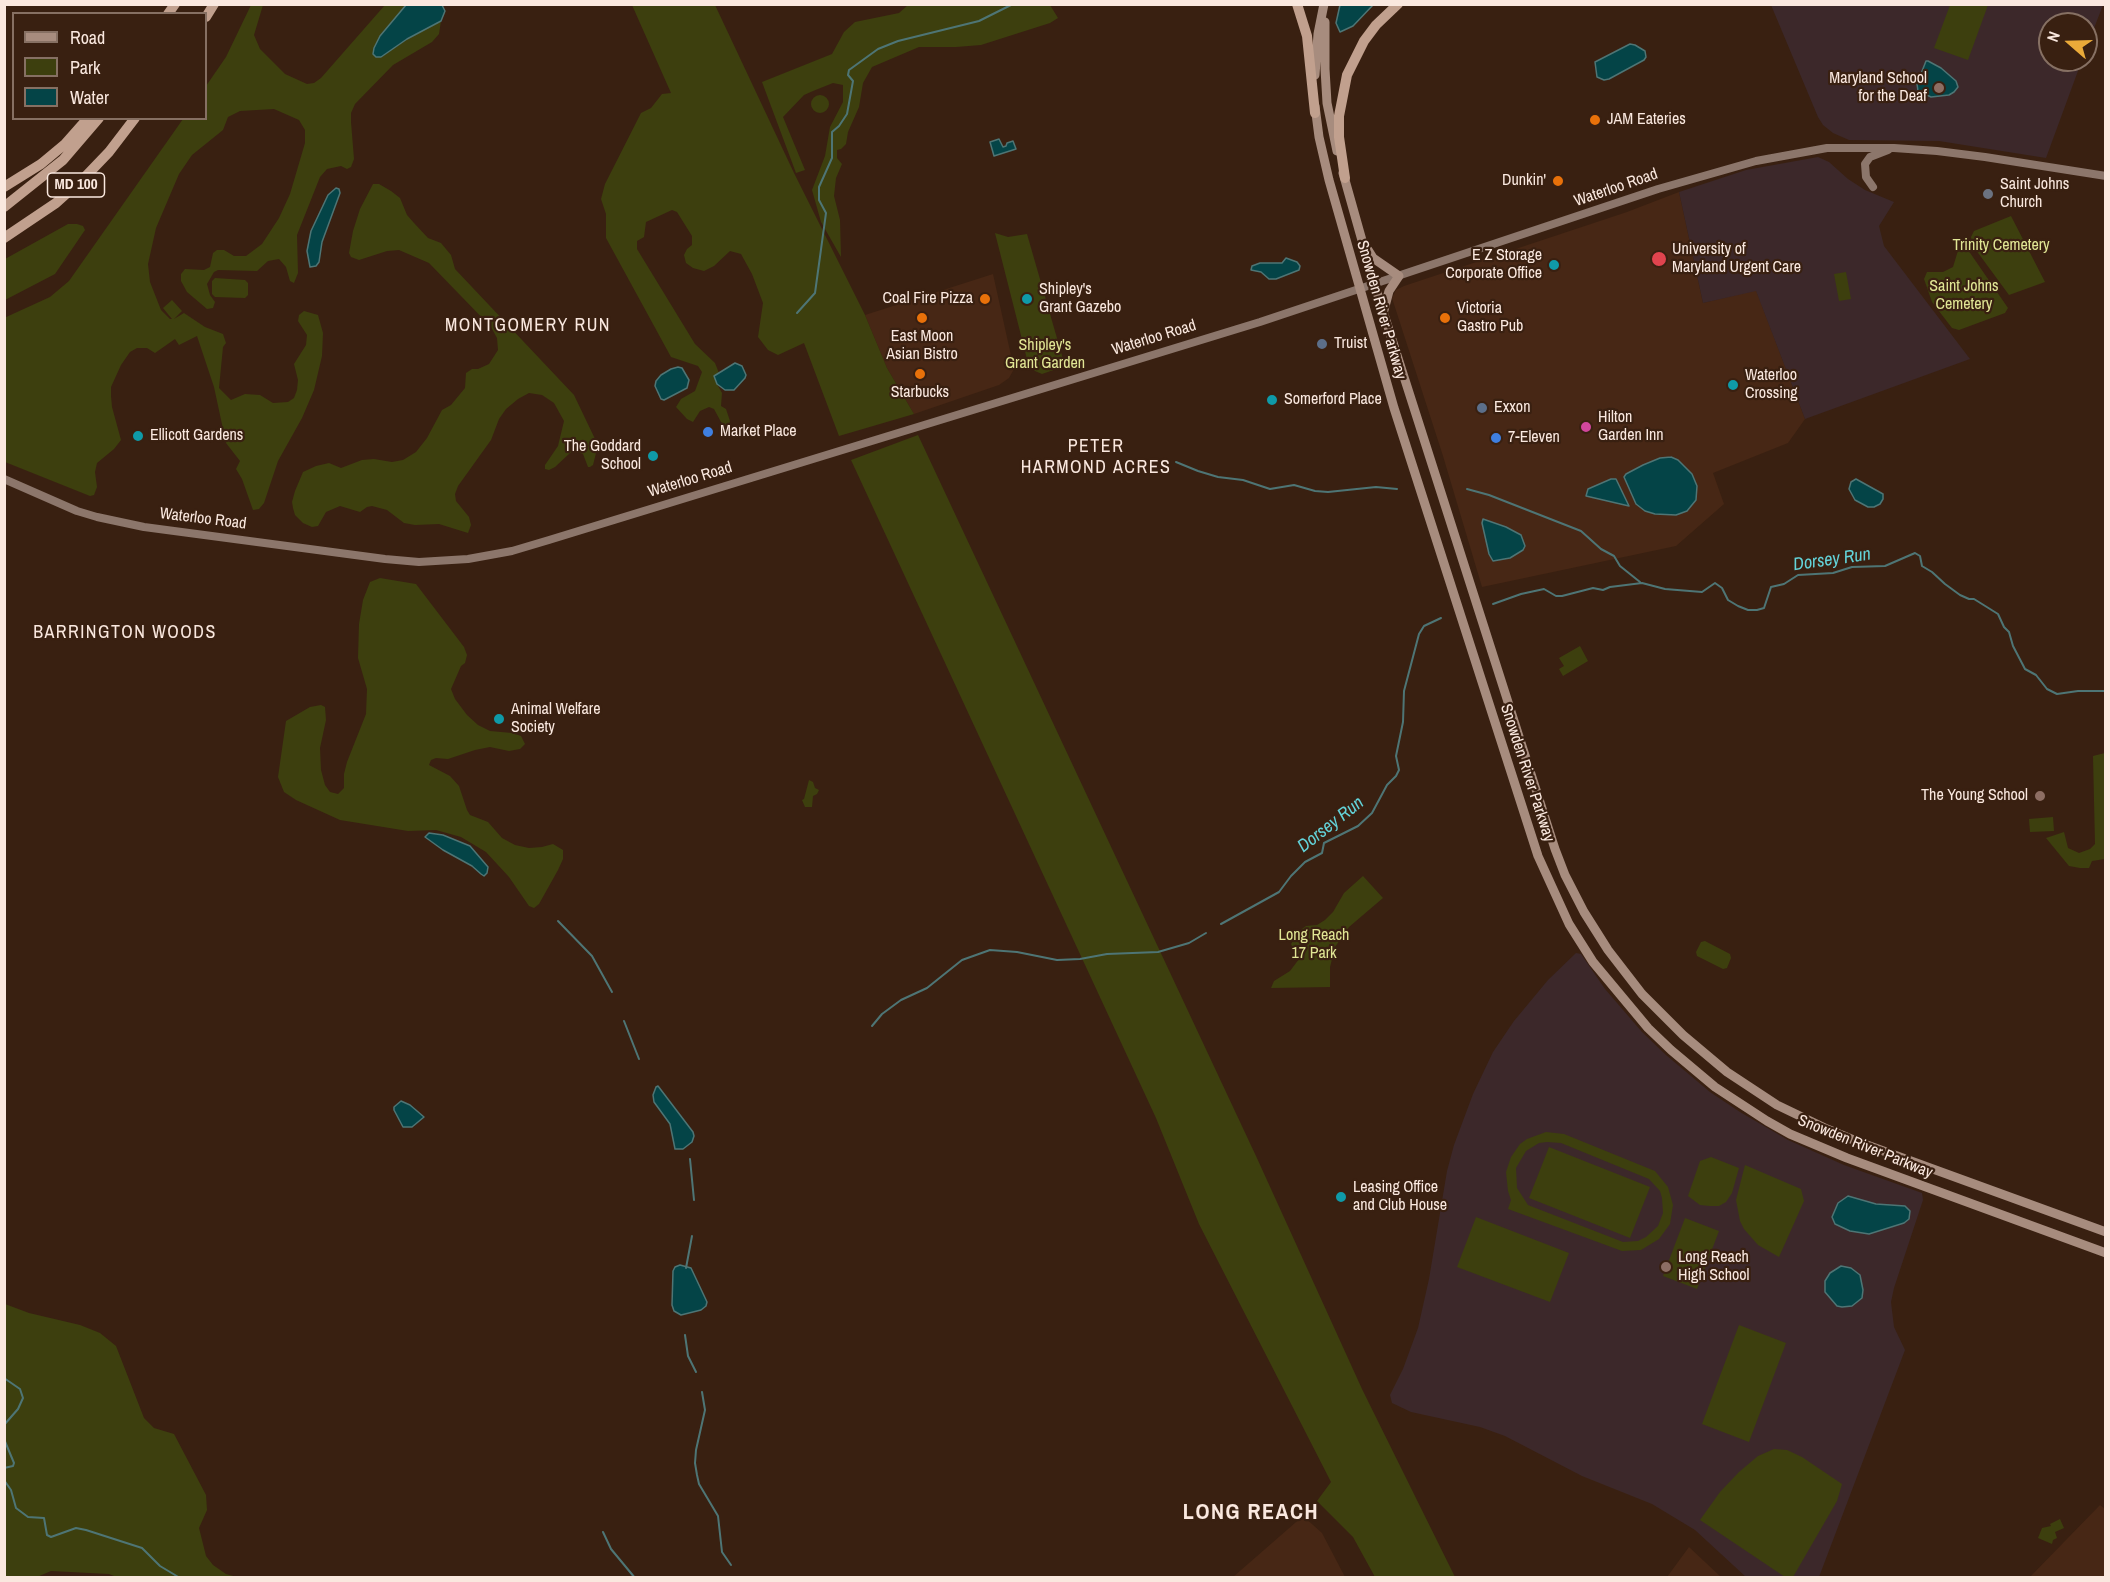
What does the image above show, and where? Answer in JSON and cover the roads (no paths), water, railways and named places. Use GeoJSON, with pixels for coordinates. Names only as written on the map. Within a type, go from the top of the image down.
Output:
{"type":"FeatureCollection","features":[{"type":"Feature","properties":{"kind":"highway"},"geometry":{"type":"LineString","coordinates":[[1297,4],[1307,36],[1315,113]]}},
{"type":"Feature","properties":{"kind":"highway"},"geometry":{"type":"LineString","coordinates":[[1345,178],[1339,136],[1339,116],[1347,75],[1364,41],[1376,25],[1398,4]]}},
{"type":"Feature","properties":{"kind":"highway"},"geometry":{"type":"LineString","coordinates":[[4,188],[41,164],[86,120]]}},
{"type":"Feature","properties":{"kind":"highway","name":"MD 100"},"geometry":{"type":"LineString","coordinates":[[4,207],[63,160],[97,120]]}},
{"type":"Feature","properties":{"kind":"highway","name":"MD 100"},"geometry":{"type":"LineString","coordinates":[[4,238],[56,203],[86,176],[109,152],[133,120]]}},
{"type":"Feature","properties":{"kind":"main road","name":"Snowden River Parkway"},"geometry":{"type":"LineString","coordinates":[[1325,4],[1318,34],[1315,113],[1329,180],[1394,408],[1538,856],[1569,924],[1599,969],[1648,1028],[1715,1087],[1767,1121],[1790,1134],[1847,1158],[2106,1253]]}},
{"type":"Feature","properties":{"kind":"main road","name":"Snowden River Parkway"},"geometry":{"type":"LineString","coordinates":[[1325,4],[1324,69],[1327,103],[1333,137],[1374,283],[1555,849],[1584,912],[1608,950],[1642,994],[1683,1035],[1755,1092],[1799,1116],[1856,1141],[2106,1232]]}},
{"type":"Feature","properties":{"kind":"main road","name":"Waterloo Road"},"geometry":{"type":"LineString","coordinates":[[4,479],[77,511],[134,525],[385,559],[419,562],[468,560],[512,551],[549,540],[1260,322],[1658,189],[1732,167],[1827,148],[1894,148],[1977,156],[2106,176]]}},
{"type":"Feature","properties":{"kind":"main road"},"geometry":{"type":"LineString","coordinates":[[1873,187],[1865,172],[1867,160],[1894,148]]}},
{"type":"Feature","properties":{"kind":"main road"},"geometry":{"type":"LineString","coordinates":[[1363,243],[1373,258],[1399,276],[1389,291],[1383,313]]}},
{"type":"Feature","properties":{"kind":"water"},"geometry":{"type":"Polygon","coordinates":[[[1340,4],[1373,5],[1353,26],[1340,32],[1336,23],[1340,4]]]}},
{"type":"Feature","properties":{"kind":"water"},"geometry":{"type":"Polygon","coordinates":[[[406,5],[442,5],[445,11],[441,21],[407,39],[381,57],[376,57],[373,54],[374,48],[380,36],[406,5]]]}},
{"type":"Feature","properties":{"kind":"water"},"geometry":{"type":"Polygon","coordinates":[[[1630,44],[1645,51],[1644,60],[1609,79],[1604,80],[1597,77],[1595,62],[1630,44]]]}},
{"type":"Feature","properties":{"kind":"water"},"geometry":{"type":"Polygon","coordinates":[[[1926,61],[1941,68],[1956,81],[1958,87],[1954,92],[1949,95],[1931,97],[1918,91],[1917,84],[1926,61]]]}},
{"type":"Feature","properties":{"kind":"water"},"geometry":{"type":"Polygon","coordinates":[[[999,139],[1003,147],[1013,141],[1016,149],[994,156],[990,142],[999,139]]]}},
{"type":"Feature","properties":{"kind":"water"},"geometry":{"type":"Polygon","coordinates":[[[336,188],[340,193],[322,242],[319,262],[316,266],[310,267],[307,251],[311,231],[328,195],[336,188]]]}},
{"type":"Feature","properties":{"kind":"water"},"geometry":{"type":"Polygon","coordinates":[[[1286,258],[1297,262],[1300,266],[1299,270],[1276,279],[1269,279],[1261,272],[1251,270],[1252,266],[1260,263],[1282,263],[1286,258]]]}},
{"type":"Feature","properties":{"kind":"water"},"geometry":{"type":"Polygon","coordinates":[[[735,363],[742,366],[745,378],[734,390],[725,390],[717,384],[714,376],[735,363]]]}},
{"type":"Feature","properties":{"kind":"water"},"geometry":{"type":"Polygon","coordinates":[[[678,367],[682,368],[689,380],[687,388],[664,400],[661,399],[655,386],[656,381],[661,375],[678,367]]]}},
{"type":"Feature","properties":{"kind":"water"},"geometry":{"type":"Polygon","coordinates":[[[1671,457],[1678,460],[1692,474],[1697,486],[1696,500],[1687,511],[1676,515],[1645,511],[1636,504],[1624,477],[1643,465],[1660,458],[1671,457]]]}},
{"type":"Feature","properties":{"kind":"water"},"geometry":{"type":"Polygon","coordinates":[[[1616,479],[1629,506],[1586,496],[1588,489],[1616,479]]]}},
{"type":"Feature","properties":{"kind":"water"},"geometry":{"type":"Polygon","coordinates":[[[1856,479],[1883,494],[1880,504],[1868,507],[1855,500],[1849,489],[1851,482],[1856,479]]]}},
{"type":"Feature","properties":{"kind":"water"},"geometry":{"type":"Polygon","coordinates":[[[1483,519],[1521,535],[1525,546],[1523,550],[1510,558],[1493,561],[1489,554],[1483,519]]]}},
{"type":"Feature","properties":{"kind":"water"},"geometry":{"type":"Polygon","coordinates":[[[429,833],[443,835],[470,846],[488,867],[487,873],[484,876],[472,866],[443,850],[425,837],[429,833]]]}},
{"type":"Feature","properties":{"kind":"water"},"geometry":{"type":"Polygon","coordinates":[[[658,1086],[693,1132],[692,1142],[683,1149],[675,1149],[670,1124],[654,1102],[653,1095],[658,1086]]]}},
{"type":"Feature","properties":{"kind":"water"},"geometry":{"type":"Polygon","coordinates":[[[401,1101],[410,1105],[424,1117],[412,1127],[403,1127],[394,1110],[394,1107],[401,1101]]]}},
{"type":"Feature","properties":{"kind":"water"},"geometry":{"type":"Polygon","coordinates":[[[1848,1196],[1876,1204],[1905,1206],[1910,1211],[1909,1219],[1904,1223],[1869,1234],[1850,1231],[1835,1224],[1832,1217],[1838,1203],[1848,1196]]]}},
{"type":"Feature","properties":{"kind":"water"},"geometry":{"type":"Polygon","coordinates":[[[680,1265],[691,1268],[707,1302],[701,1310],[681,1315],[674,1311],[672,1305],[673,1271],[680,1265]]]}},
{"type":"Feature","properties":{"kind":"water"},"geometry":{"type":"Polygon","coordinates":[[[1841,1266],[1851,1268],[1860,1275],[1862,1298],[1852,1306],[1837,1306],[1825,1292],[1825,1281],[1830,1273],[1841,1266]]]}},
{"type":"Feature","properties":{"kind":"waterway"},"geometry":{"type":"LineString","coordinates":[[797,313],[815,293],[826,213],[819,200],[819,187],[832,158],[832,132],[847,114],[853,81],[848,75],[849,70],[878,49],[898,41],[979,21],[1013,4]]}},
{"type":"Feature","properties":{"kind":"waterway"},"geometry":{"type":"LineString","coordinates":[[1176,462],[1218,477],[1243,480],[1270,489],[1294,485],[1328,492],[1376,487],[1397,489]]}},
{"type":"Feature","properties":{"kind":"waterway"},"geometry":{"type":"LineString","coordinates":[[1467,489],[1489,495],[1581,531],[1601,549],[1614,556],[1620,566],[1640,582]]}},
{"type":"Feature","properties":{"kind":"waterway","name":"Dorsey Run"},"geometry":{"type":"LineString","coordinates":[[1493,604],[1544,589],[1556,596],[1562,596],[1593,588],[1603,590],[1642,583],[1665,589],[1702,592],[1715,583],[1722,588],[1728,600],[1748,610],[1757,610],[1764,608],[1771,587],[1784,584],[1798,575],[1833,573],[1852,567],[1885,566],[1915,553],[1920,556],[1922,566],[1945,584],[1960,595],[1974,599],[1998,614],[2009,632],[2013,646],[2025,669],[2036,675],[2047,689],[2057,694],[2106,691]]}},
{"type":"Feature","properties":{"kind":"waterway","name":"Dorsey Run"},"geometry":{"type":"LineString","coordinates":[[1221,924],[1279,892],[1305,862],[1322,853],[1324,843],[1358,826],[1372,813],[1387,785],[1399,770],[1396,756],[1403,722],[1404,691],[1419,634],[1424,626],[1441,618]]}},
{"type":"Feature","properties":{"kind":"waterway"},"geometry":{"type":"LineString","coordinates":[[558,921],[592,956],[612,992]]}},
{"type":"Feature","properties":{"kind":"waterway","name":"Dorsey Run"},"geometry":{"type":"LineString","coordinates":[[872,1026],[882,1014],[901,1000],[927,988],[962,960],[990,950],[1017,952],[1057,960],[1080,959],[1107,954],[1158,952],[1189,943],[1206,933]]}},
{"type":"Feature","properties":{"kind":"waterway"},"geometry":{"type":"LineString","coordinates":[[624,1021],[639,1059]]}},
{"type":"Feature","properties":{"kind":"waterway"},"geometry":{"type":"LineString","coordinates":[[690,1159],[694,1200]]}},
{"type":"Feature","properties":{"kind":"waterway"},"geometry":{"type":"LineString","coordinates":[[686,1268],[692,1236]]}},
{"type":"Feature","properties":{"kind":"waterway"},"geometry":{"type":"LineString","coordinates":[[685,1335],[688,1356],[696,1372]]}},
{"type":"Feature","properties":{"kind":"waterway"},"geometry":{"type":"LineString","coordinates":[[4,1378],[20,1389],[23,1398],[18,1409],[4,1425]]}},
{"type":"Feature","properties":{"kind":"waterway"},"geometry":{"type":"LineString","coordinates":[[702,1392],[705,1410],[696,1450],[697,1475],[699,1484],[718,1516],[722,1552],[731,1565]]}},
{"type":"Feature","properties":{"kind":"waterway"},"geometry":{"type":"LineString","coordinates":[[4,1439],[14,1463],[13,1466],[4,1468]]}},
{"type":"Feature","properties":{"kind":"waterway"},"geometry":{"type":"LineString","coordinates":[[4,1480],[11,1490],[16,1508],[28,1517],[44,1518],[47,1535],[51,1537],[76,1528],[142,1548],[160,1566],[180,1578]]}},
{"type":"Feature","properties":{"kind":"waterway"},"geometry":{"type":"LineString","coordinates":[[603,1532],[611,1549],[635,1578]]}},
{"type":"Feature","properties":{"kind":"place","name":"Maryland School for the Deaf"},"geometry":{"type":"Point","coordinates":[1939,88]}},
{"type":"Feature","properties":{"kind":"place","name":"JAM Eateries"},"geometry":{"type":"Point","coordinates":[1595,120]}},
{"type":"Feature","properties":{"kind":"place","name":"Dunkin'"},"geometry":{"type":"Point","coordinates":[1558,181]}},
{"type":"Feature","properties":{"kind":"place","name":"Saint Johns Church"},"geometry":{"type":"Point","coordinates":[1988,194]}},
{"type":"Feature","properties":{"kind":"place","name":"University of Maryland Urgent Care"},"geometry":{"type":"Point","coordinates":[1659,259]}},
{"type":"Feature","properties":{"kind":"place","name":"E Z Storage Corporate Office"},"geometry":{"type":"Point","coordinates":[1554,265]}},
{"type":"Feature","properties":{"kind":"place","name":"Coal Fire Pizza"},"geometry":{"type":"Point","coordinates":[985,299]}},
{"type":"Feature","properties":{"kind":"place","name":"Shipley's Grant Gazebo"},"geometry":{"type":"Point","coordinates":[1027,299]}},
{"type":"Feature","properties":{"kind":"place","name":"East Moon Asian Bistro"},"geometry":{"type":"Point","coordinates":[922,318]}},
{"type":"Feature","properties":{"kind":"place","name":"Victoria Gastro Pub"},"geometry":{"type":"Point","coordinates":[1445,318]}},
{"type":"Feature","properties":{"kind":"place","name":"Truist"},"geometry":{"type":"Point","coordinates":[1322,344]}},
{"type":"Feature","properties":{"kind":"place","name":"Starbucks"},"geometry":{"type":"Point","coordinates":[920,374]}},
{"type":"Feature","properties":{"kind":"place","name":"Waterloo Crossing"},"geometry":{"type":"Point","coordinates":[1733,385]}},
{"type":"Feature","properties":{"kind":"place","name":"Somerford Place"},"geometry":{"type":"Point","coordinates":[1272,400]}},
{"type":"Feature","properties":{"kind":"place","name":"Exxon"},"geometry":{"type":"Point","coordinates":[1482,408]}},
{"type":"Feature","properties":{"kind":"place","name":"Hilton Garden Inn"},"geometry":{"type":"Point","coordinates":[1586,427]}},
{"type":"Feature","properties":{"kind":"place","name":"Market Place"},"geometry":{"type":"Point","coordinates":[708,432]}},
{"type":"Feature","properties":{"kind":"place","name":"Ellicott Gardens"},"geometry":{"type":"Point","coordinates":[138,436]}},
{"type":"Feature","properties":{"kind":"place","name":"7-Eleven"},"geometry":{"type":"Point","coordinates":[1496,438]}},
{"type":"Feature","properties":{"kind":"place","name":"The Goddard School"},"geometry":{"type":"Point","coordinates":[653,456]}},
{"type":"Feature","properties":{"kind":"place","name":"Animal Welfare Society"},"geometry":{"type":"Point","coordinates":[499,719]}},
{"type":"Feature","properties":{"kind":"place","name":"The Young School"},"geometry":{"type":"Point","coordinates":[2040,796]}},
{"type":"Feature","properties":{"kind":"place","name":"Leasing Office and Club House"},"geometry":{"type":"Point","coordinates":[1341,1197]}},
{"type":"Feature","properties":{"kind":"place","name":"Long Reach High School"},"geometry":{"type":"Point","coordinates":[1666,1267]}},
{"type":"Feature","properties":{"kind":"district","name":"MONTGOMERY RUN"},"geometry":{"type":"Point","coordinates":[528,326]}},
{"type":"Feature","properties":{"kind":"district","name":"PETER HARMOND ACRES"},"geometry":{"type":"Point","coordinates":[1096,457]}},
{"type":"Feature","properties":{"kind":"district","name":"BARRINGTON WOODS"},"geometry":{"type":"Point","coordinates":[125,633]}},
{"type":"Feature","properties":{"kind":"district","name":"LONG REACH"},"geometry":{"type":"Point","coordinates":[1251,1513]}},
{"type":"Feature","properties":{"kind":"park label","name":"Trinity Cemetery"},"geometry":{"type":"Point","coordinates":[2001,246]}},
{"type":"Feature","properties":{"kind":"park label","name":"Saint Johns Cemetery"},"geometry":{"type":"Point","coordinates":[1964,296]}},
{"type":"Feature","properties":{"kind":"park label","name":"Shipley's Grant Garden"},"geometry":{"type":"Point","coordinates":[1045,355]}},
{"type":"Feature","properties":{"kind":"park label","name":"Long Reach 17 Park"},"geometry":{"type":"Point","coordinates":[1314,945]}}]}
